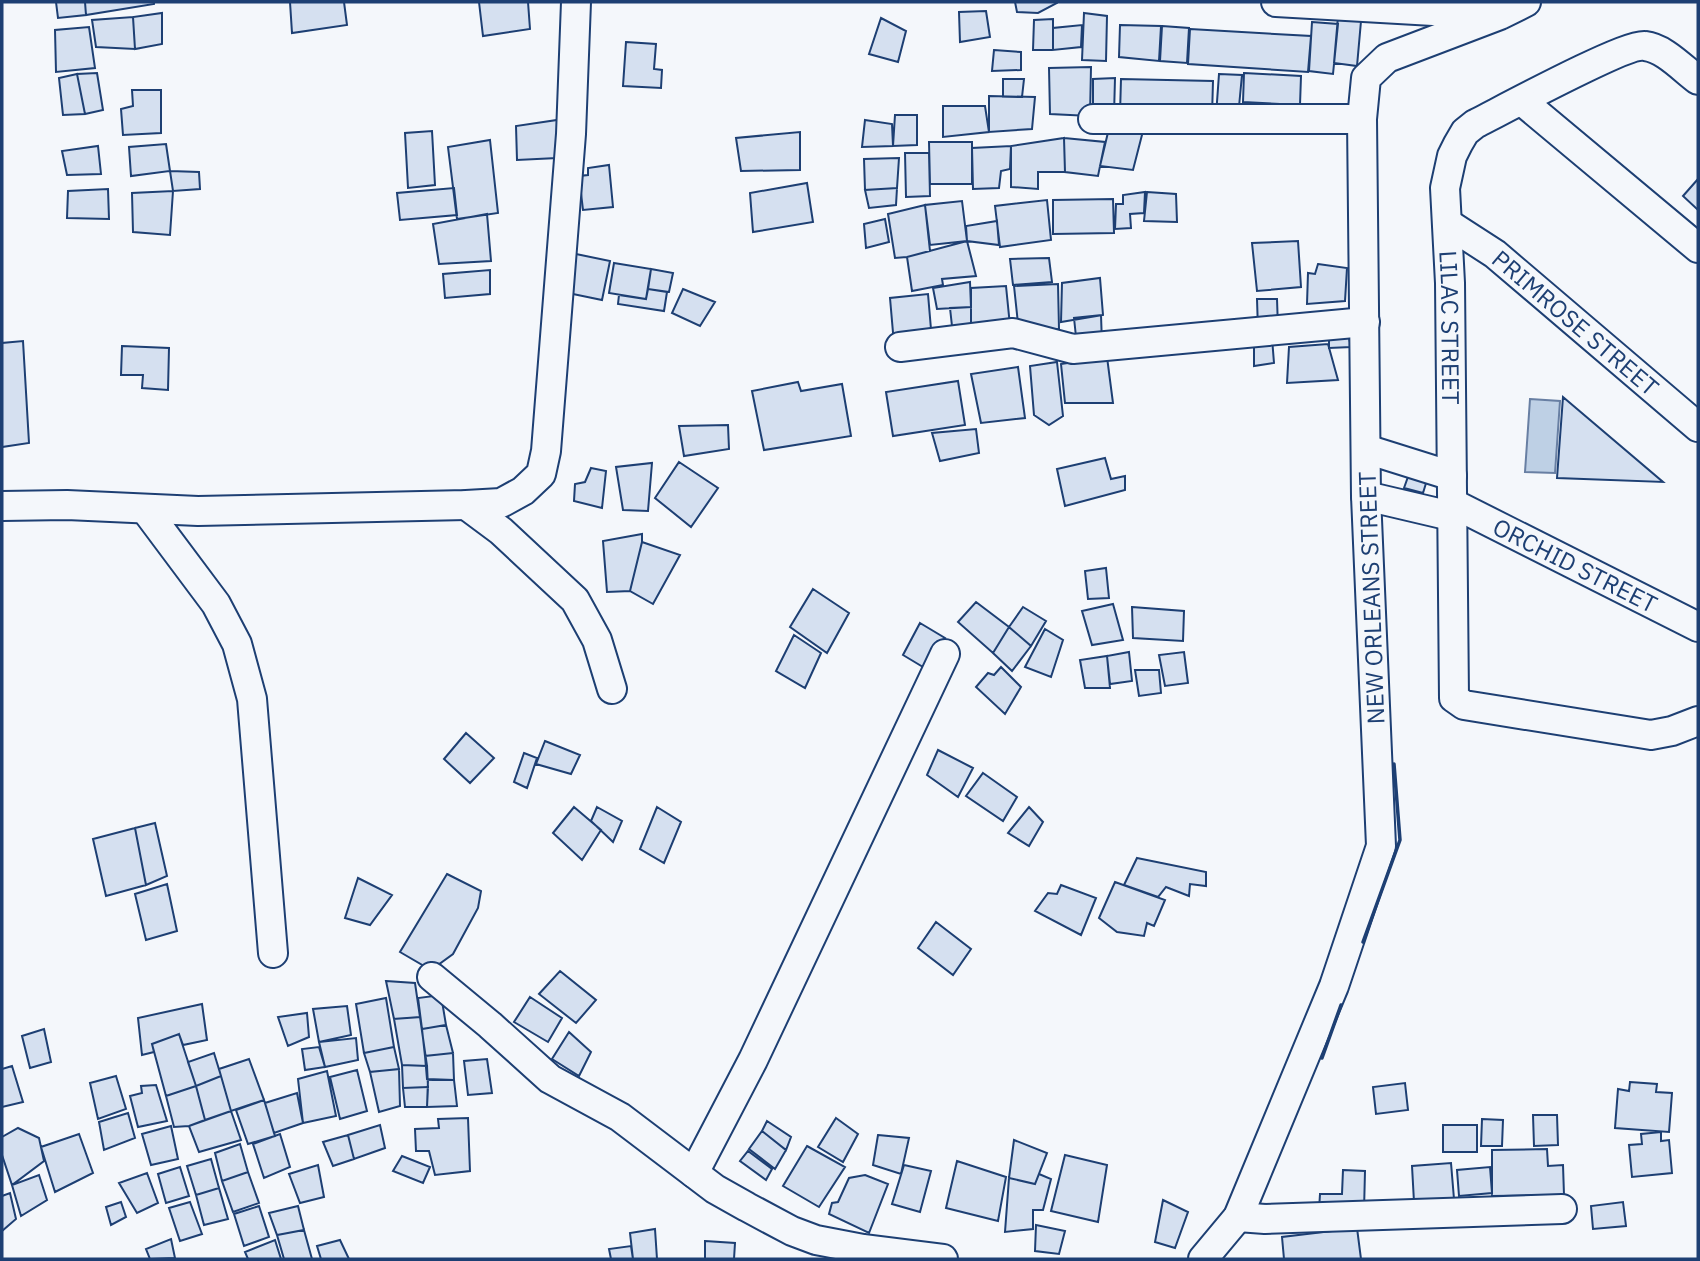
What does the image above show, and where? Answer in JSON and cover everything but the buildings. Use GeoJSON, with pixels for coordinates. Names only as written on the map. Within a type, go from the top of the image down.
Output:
{"type":"FeatureCollection","features":[{"type":"Feature","properties":{"kind":"street"},"geometry":{"type":"LineString","coordinates":[[2,506],[67,505],[198,512],[466,505],[501,503],[523,491],[541,474],[546,451],[571,134],[576,2]]}},
{"type":"Feature","properties":{"kind":"street"},"geometry":{"type":"LineString","coordinates":[[1276,2],[1404,6],[1500,15]]}},
{"type":"Feature","properties":{"kind":"street","name":"NEW ORLEANS STREET"},"geometry":{"type":"LineString","coordinates":[[1203,1259],[1238,1217],[1334,986],[1381,845],[1366,496],[1362,119],[1366,78],[1387,58],[1500,15],[1526,2]]}},
{"type":"Feature","properties":{"kind":"street","name":"LILAC STREET"},"geometry":{"type":"LineString","coordinates":[[1698,80],[1656,49],[1639,45],[1475,124],[1465,132],[1452,156],[1445,188],[1453,693],[1456,701],[1464,705],[1651,735],[1672,731],[1698,720]]}},
{"type":"Feature","properties":{"kind":"street"},"geometry":{"type":"LineString","coordinates":[[1522,101],[1698,248]]}},
{"type":"Feature","properties":{"kind":"street"},"geometry":{"type":"LineString","coordinates":[[1093,118],[1362,119]]}},
{"type":"Feature","properties":{"kind":"street","name":"PRIMROSE STREET"},"geometry":{"type":"LineString","coordinates":[[1447,223],[1495,254],[1698,427]]}},
{"type":"Feature","properties":{"kind":"street"},"geometry":{"type":"LineString","coordinates":[[900,347],[1013,333],[1073,349],[1365,321]]}},
{"type":"Feature","properties":{"kind":"street"},"geometry":{"type":"LineString","coordinates":[[1366,449],[1452,498]]}},
{"type":"Feature","properties":{"kind":"street"},"geometry":{"type":"LineString","coordinates":[[1366,496],[1452,498]]}},
{"type":"Feature","properties":{"kind":"street","name":"ORCHID STREET"},"geometry":{"type":"LineString","coordinates":[[1452,498],[1698,627]]}},
{"type":"Feature","properties":{"kind":"street"},"geometry":{"type":"LineString","coordinates":[[466,505],[501,531],[575,600],[597,640],[612,689]]}},
{"type":"Feature","properties":{"kind":"street"},"geometry":{"type":"LineString","coordinates":[[145,509],[216,604],[237,644],[252,699],[273,953]]}},
{"type":"Feature","properties":{"kind":"street"},"geometry":{"type":"LineString","coordinates":[[694,1173],[758,1047],[945,654]]}},
{"type":"Feature","properties":{"kind":"street"},"geometry":{"type":"LineString","coordinates":[[432,978],[551,1079],[620,1117],[694,1173],[747,1207],[792,1231],[815,1250],[943,1259]]}},
{"type":"Feature","properties":{"kind":"street"},"geometry":{"type":"LineString","coordinates":[[1238,1217],[1265,1219],[1562,1209]]}},
{"type":"Feature","properties":{"kind":"water"},"geometry":{"type":"Polygon","coordinates":[[[1530,399],[1560,401],[1555,473],[1525,472],[1530,399]]]}},
{"type":"Feature","properties":{"kind":"wall"},"geometry":{"type":"LineString","coordinates":[[1363,942],[1400,840],[1394,764]]}},
{"type":"Feature","properties":{"kind":"wall"},"geometry":{"type":"LineString","coordinates":[[1322,1058],[1341,1005]]}}]}
